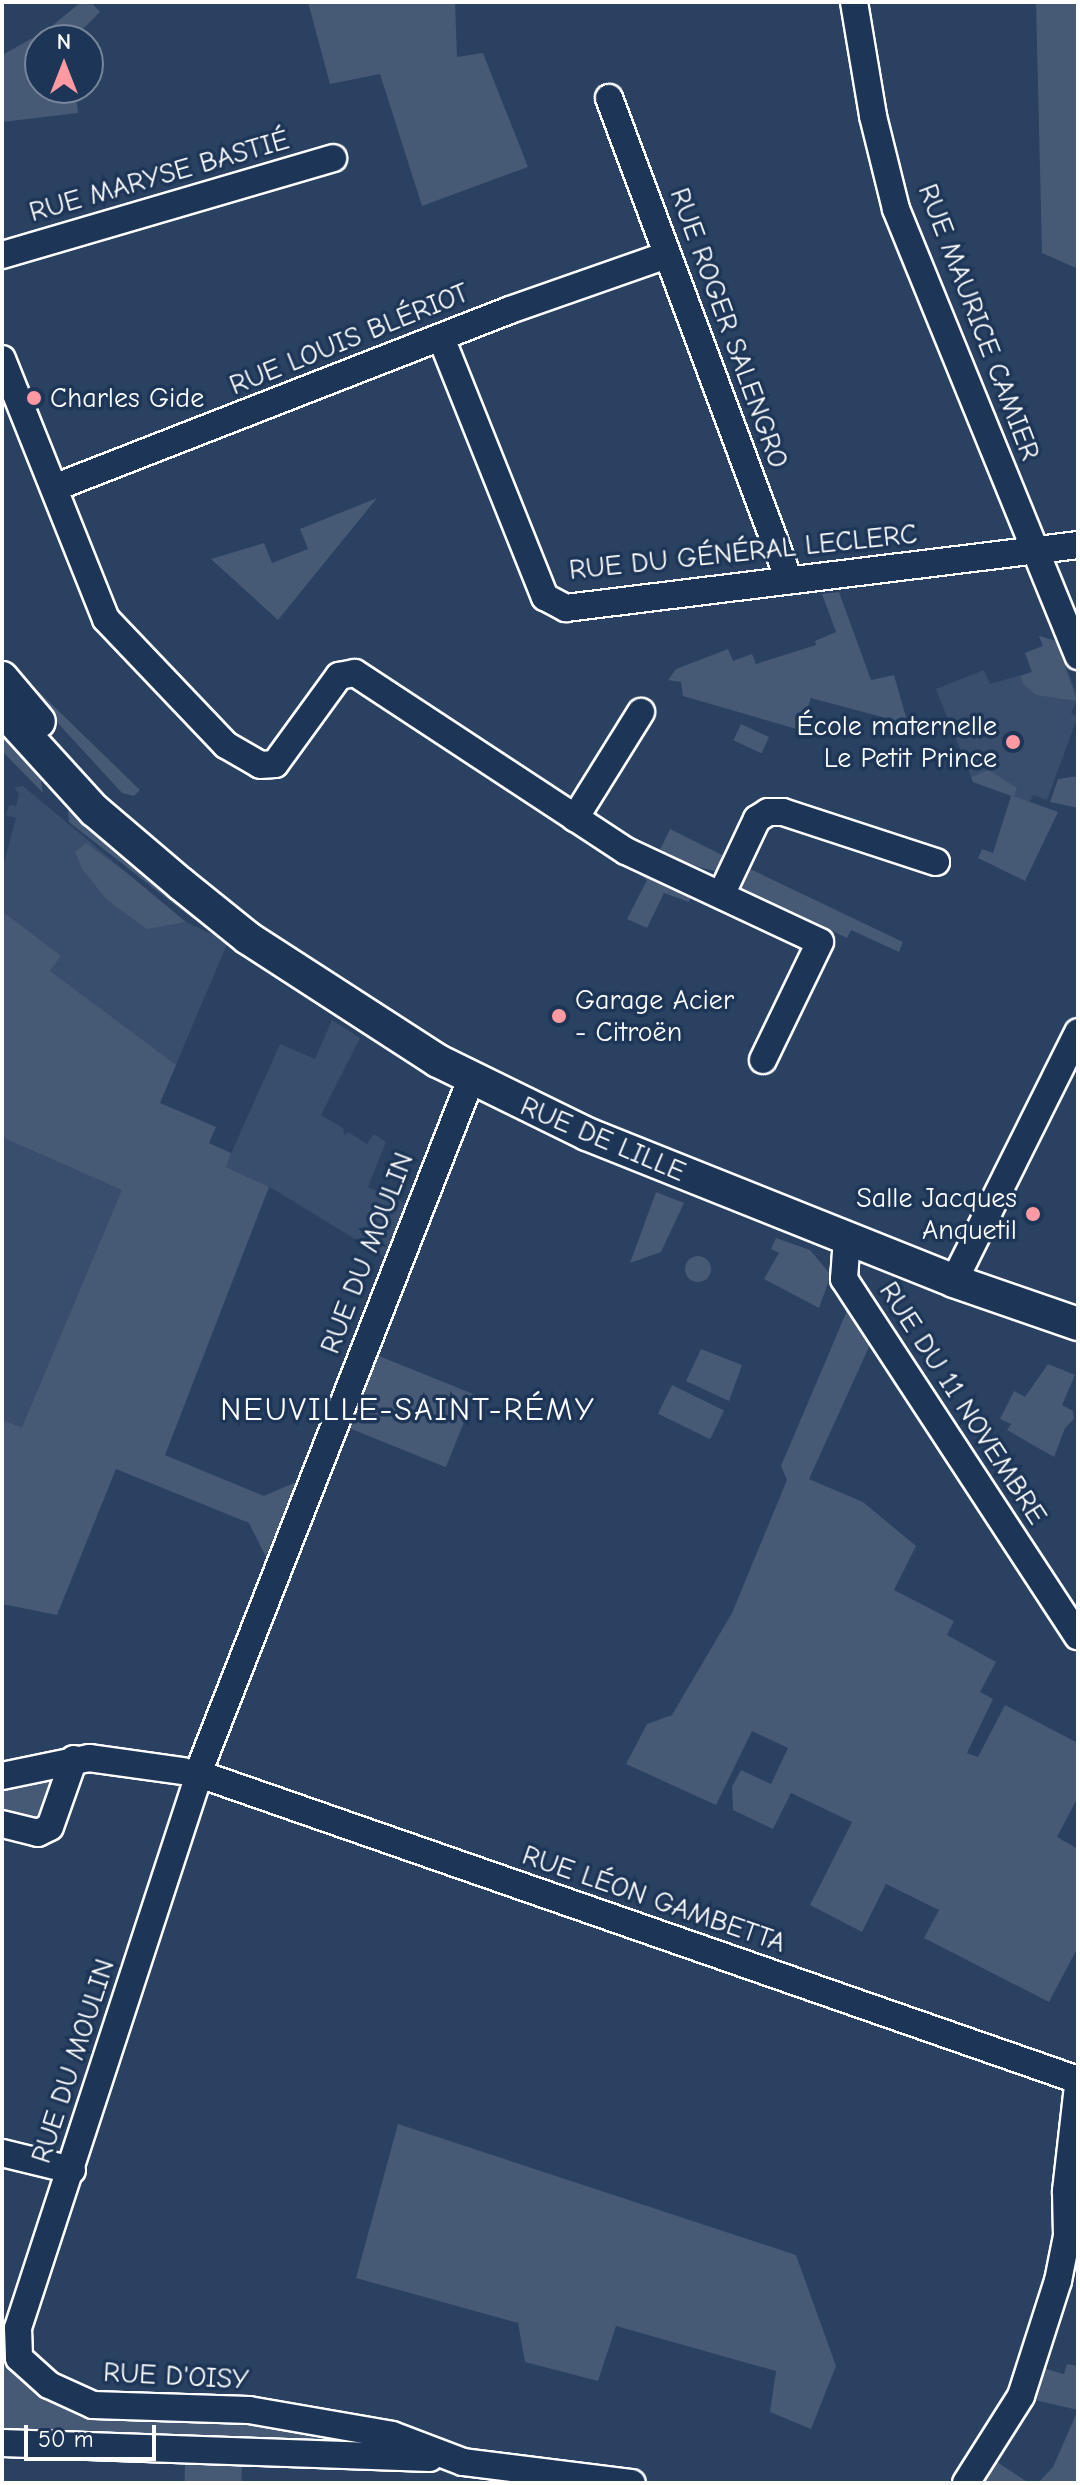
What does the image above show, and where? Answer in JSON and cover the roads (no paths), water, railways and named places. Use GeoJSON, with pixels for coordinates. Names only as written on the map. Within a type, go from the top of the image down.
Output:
{"type":"FeatureCollection","features":[{"type":"Feature","properties":{"kind":"main road","name":"RUE DE LILLE"},"geometry":{"type":"LineString","coordinates":[[2,678],[112,799],[275,953]]}},
{"type":"Feature","properties":{"kind":"main road","name":"RUE DE LILLE"},"geometry":{"type":"LineString","coordinates":[[2,709],[104,819],[248,938],[275,953],[361,1014],[471,1079],[587,1134],[954,1281],[1078,1337]]}},
{"type":"Feature","properties":{"kind":"main road","name":"RUE DE LILLE"},"geometry":{"type":"LineString","coordinates":[[954,1281],[1078,1324]]}},
{"type":"Feature","properties":{"kind":"street","name":"RUE MAURICE CAMIER"},"geometry":{"type":"LineString","coordinates":[[854,2],[873,116],[896,209],[1078,656]]}},
{"type":"Feature","properties":{"kind":"street","name":"RUE ROGER SALENGRO"},"geometry":{"type":"LineString","coordinates":[[609,98],[789,580]]}},
{"type":"Feature","properties":{"kind":"street","name":"RUE MARYSE BASTIÉ"},"geometry":{"type":"LineString","coordinates":[[2,255],[333,158]]}},
{"type":"Feature","properties":{"kind":"street","name":"RUE LOUIS BLÉRIOT"},"geometry":{"type":"LineString","coordinates":[[56,487],[667,255]]}},
{"type":"Feature","properties":{"kind":"street","name":"RUE DU GÉNÉRAL LECLERC"},"geometry":{"type":"LineString","coordinates":[[442,340],[545,597],[566,608],[1078,545]]}},
{"type":"Feature","properties":{"kind":"street"},"geometry":{"type":"LineString","coordinates":[[2,359],[56,487],[106,619],[240,757],[275,764],[339,676],[355,673],[575,818],[663,871],[722,893],[820,942],[763,1060]]}},
{"type":"Feature","properties":{"kind":"street"},"geometry":{"type":"LineString","coordinates":[[575,818],[641,712]]}},
{"type":"Feature","properties":{"kind":"street"},"geometry":{"type":"LineString","coordinates":[[722,893],[757,819],[768,812],[783,812],[936,862]]}},
{"type":"Feature","properties":{"kind":"street"},"geometry":{"type":"LineString","coordinates":[[954,1281],[1078,1032]]}},
{"type":"Feature","properties":{"kind":"street","name":"RUE DU MOULIN"},"geometry":{"type":"LineString","coordinates":[[9,2340],[72,2170],[197,1775],[471,1079]]}},
{"type":"Feature","properties":{"kind":"street","name":"RUE DU 11 NOVEMBRE"},"geometry":{"type":"LineString","coordinates":[[847,1238],[844,1279],[1078,1636]]}},
{"type":"Feature","properties":{"kind":"street","name":"RUE LÉON GAMBETTA"},"geometry":{"type":"LineString","coordinates":[[2,1776],[74,1759],[114,1758],[197,1775],[1078,2080]]}},
{"type":"Feature","properties":{"kind":"street"},"geometry":{"type":"LineString","coordinates":[[2,1824],[38,1833],[50,1827],[74,1759]]}},
{"type":"Feature","properties":{"kind":"street"},"geometry":{"type":"LineString","coordinates":[[966,2483],[1021,2396],[1060,2272],[1078,2086]]}},
{"type":"Feature","properties":{"kind":"street"},"geometry":{"type":"LineString","coordinates":[[2,2153],[72,2170]]}},
{"type":"Feature","properties":{"kind":"street","name":"RUE D'OISY"},"geometry":{"type":"LineString","coordinates":[[9,2340],[19,2358],[37,2377],[93,2405],[249,2410],[392,2435],[451,2460]]}},
{"type":"Feature","properties":{"kind":"street","name":"RUE D'OISY"},"geometry":{"type":"LineString","coordinates":[[2,2443],[154,2445],[451,2460],[632,2483]]}},
{"type":"Feature","properties":{"kind":"place","name":"Charles Gide"},"geometry":{"type":"Point","coordinates":[34,398]}},
{"type":"Feature","properties":{"kind":"place","name":"École maternelle Le Petit Prince"},"geometry":{"type":"Point","coordinates":[1013,742]}},
{"type":"Feature","properties":{"kind":"place","name":"Garage Acier - Citroën"},"geometry":{"type":"Point","coordinates":[559,1016]}},
{"type":"Feature","properties":{"kind":"place","name":"Salle Jacques Anquetil"},"geometry":{"type":"Point","coordinates":[1033,1214]}},
{"type":"Feature","properties":{"kind":"district","name":"NEUVILLE-SAINT-RÉMY"},"geometry":{"type":"Point","coordinates":[408,1410]}}]}
